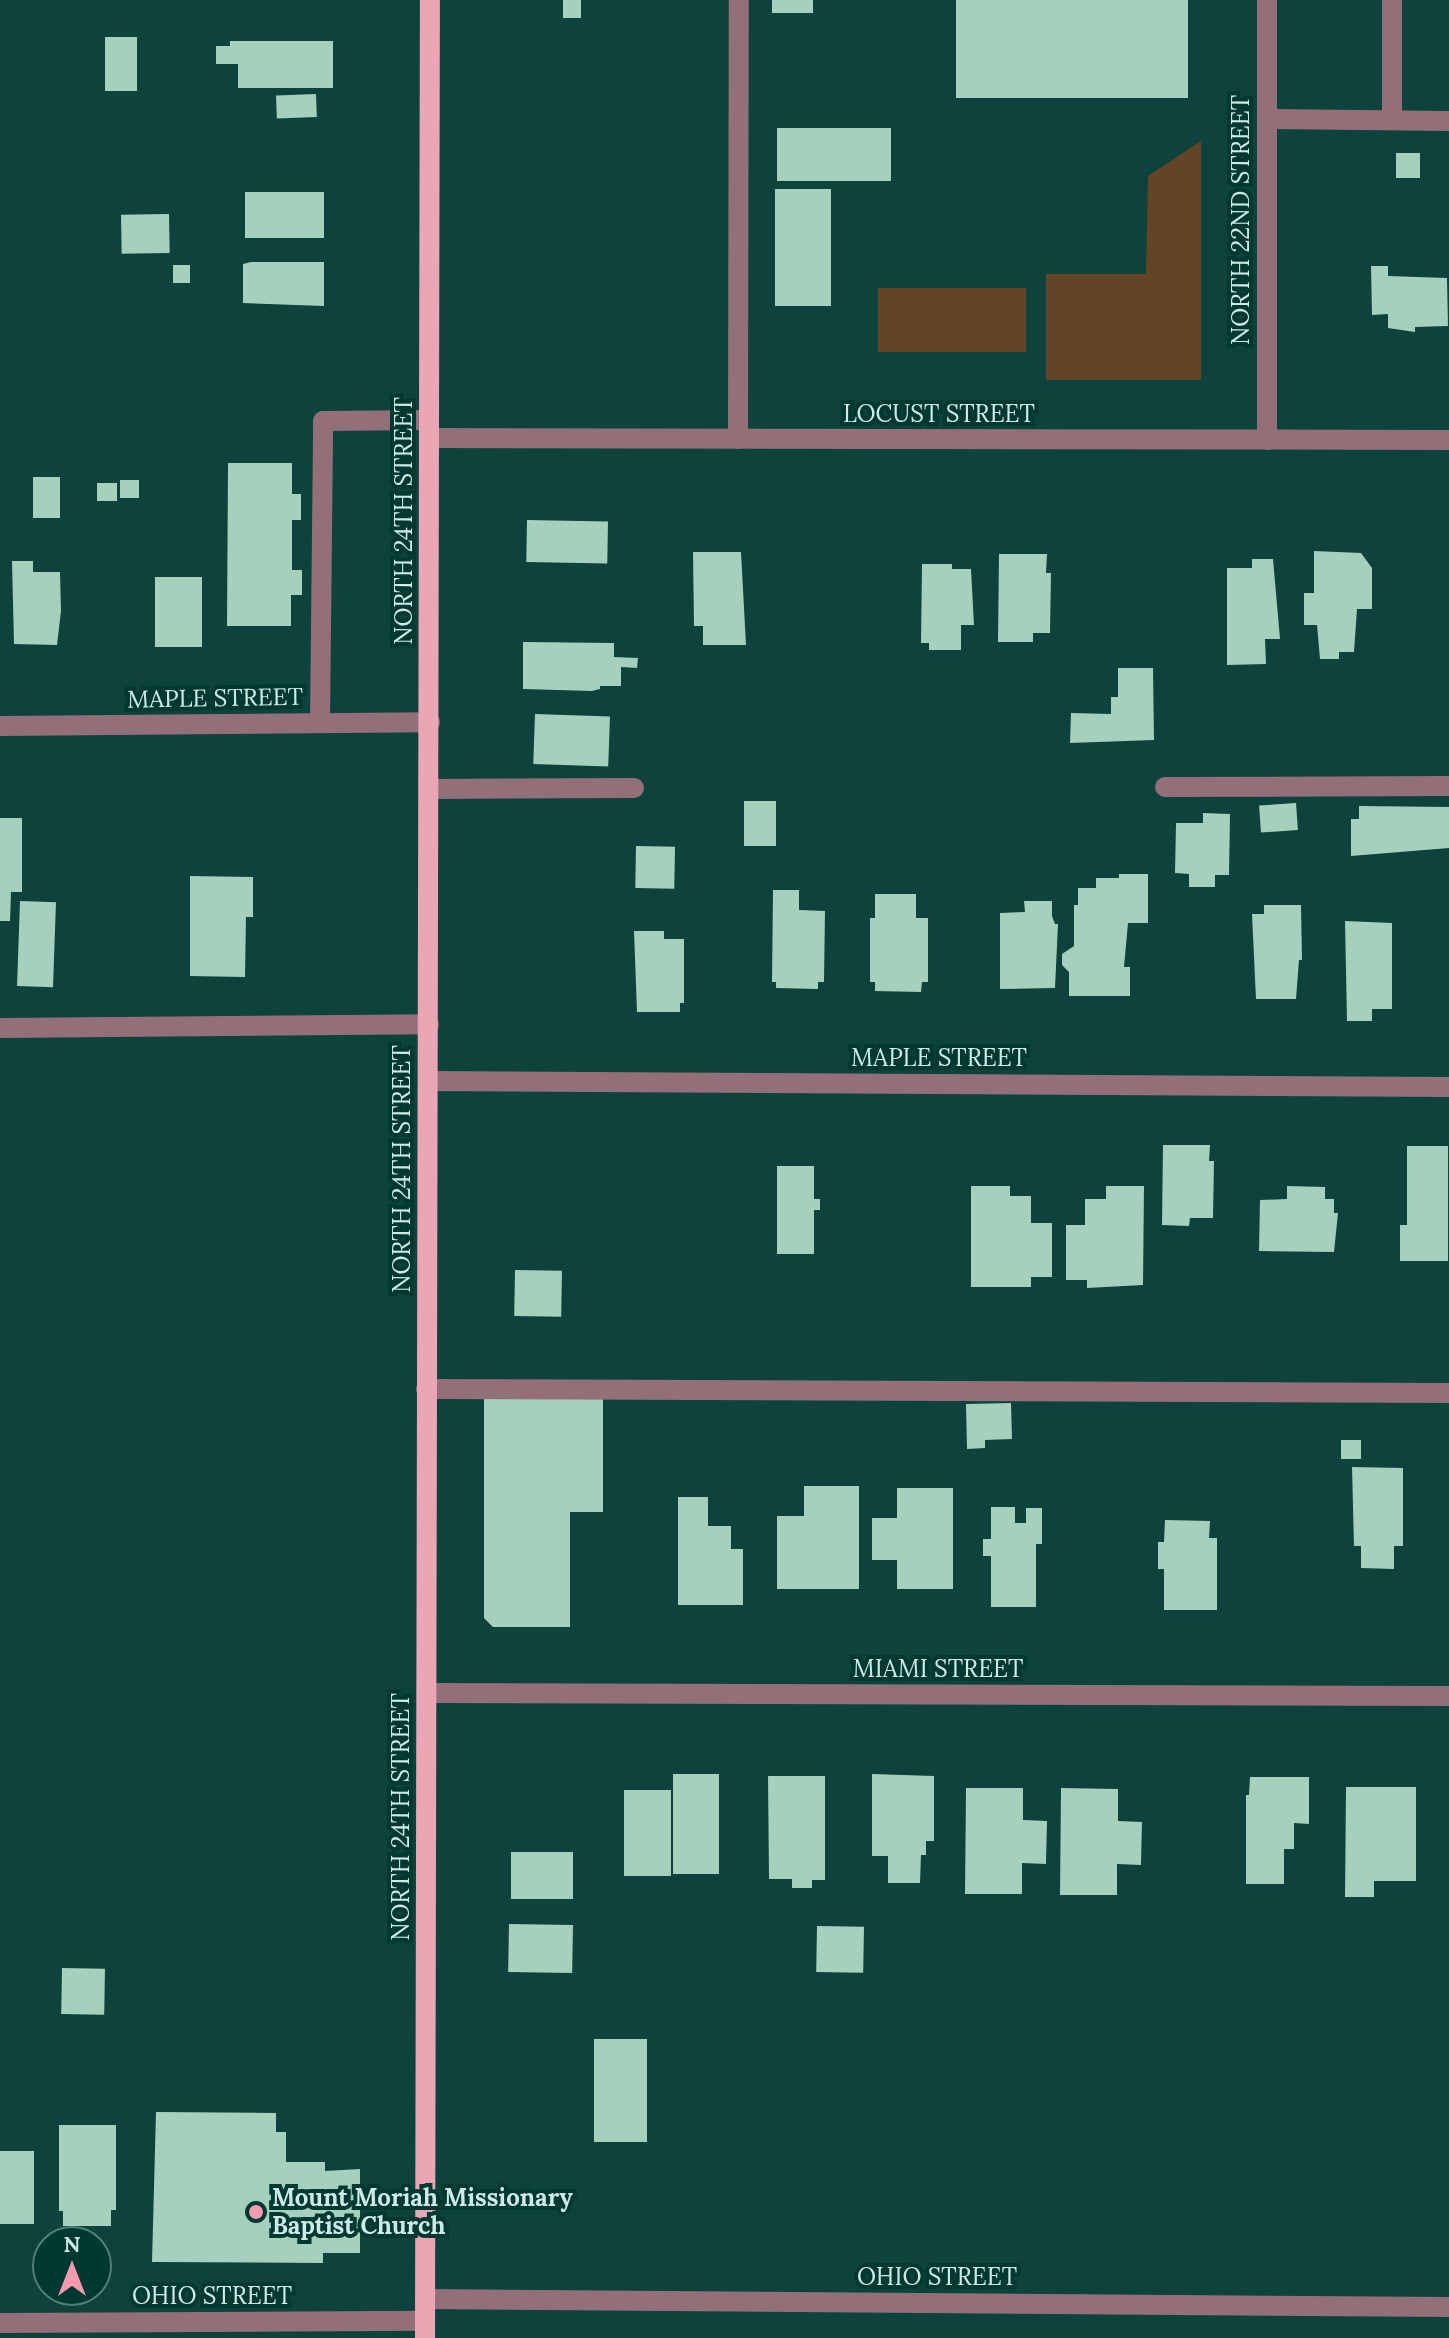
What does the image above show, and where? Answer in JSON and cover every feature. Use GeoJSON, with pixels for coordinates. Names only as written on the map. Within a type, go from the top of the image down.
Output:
{"type":"FeatureCollection","features":[{"type":"Feature","properties":{"kind":"main road","name":"NORTH 24TH STREET"},"geometry":{"type":"LineString","coordinates":[[425,2330],[430,0]]}},
{"type":"Feature","properties":{"kind":"street"},"geometry":{"type":"LineString","coordinates":[[738,439],[739,0]]}},
{"type":"Feature","properties":{"kind":"street","name":"NORTH 22ND STREET"},"geometry":{"type":"LineString","coordinates":[[1267,0],[1267,440]]}},
{"type":"Feature","properties":{"kind":"street"},"geometry":{"type":"LineString","coordinates":[[1392,0],[1392,120]]}},
{"type":"Feature","properties":{"kind":"street"},"geometry":{"type":"LineString","coordinates":[[1267,119],[1449,121]]}},
{"type":"Feature","properties":{"kind":"street","name":"LOCUST STREET"},"geometry":{"type":"LineString","coordinates":[[320,723],[323,421],[429,429],[738,439],[1449,440]]}},
{"type":"Feature","properties":{"kind":"street","name":"MAPLE STREET"},"geometry":{"type":"LineString","coordinates":[[0,726],[430,722]]}},
{"type":"Feature","properties":{"kind":"street"},"geometry":{"type":"LineString","coordinates":[[1165,787],[1449,786]]}},
{"type":"Feature","properties":{"kind":"street"},"geometry":{"type":"LineString","coordinates":[[430,789],[634,788]]}},
{"type":"Feature","properties":{"kind":"street"},"geometry":{"type":"LineString","coordinates":[[0,1028],[429,1024]]}},
{"type":"Feature","properties":{"kind":"street","name":"MAPLE STREET"},"geometry":{"type":"LineString","coordinates":[[429,1081],[1449,1087]]}},
{"type":"Feature","properties":{"kind":"street"},"geometry":{"type":"LineString","coordinates":[[426,1389],[1449,1393]]}},
{"type":"Feature","properties":{"kind":"street","name":"MIAMI STREET"},"geometry":{"type":"LineString","coordinates":[[427,1693],[1449,1696]]}},
{"type":"Feature","properties":{"kind":"street","name":"OHIO STREET"},"geometry":{"type":"LineString","coordinates":[[425,2299],[1449,2307]]}},
{"type":"Feature","properties":{"kind":"street","name":"OHIO STREET"},"geometry":{"type":"LineString","coordinates":[[0,2323],[145,2330],[425,2330]]}},
{"type":"Feature","properties":{"kind":"shaded area"},"geometry":{"type":"Polygon","coordinates":[[[1201,141],[1201,380],[1046,380],[1046,274],[1146,274],[1148,176],[1201,141]]]}},
{"type":"Feature","properties":{"kind":"shaded area"},"geometry":{"type":"Polygon","coordinates":[[[878,288],[1026,288],[1026,352],[878,352],[878,288]]]}},
{"type":"Feature","properties":{"kind":"building"},"geometry":{"type":"Polygon","coordinates":[[[563,0],[581,0],[581,18],[563,18],[563,0]]]}},
{"type":"Feature","properties":{"kind":"building"},"geometry":{"type":"Polygon","coordinates":[[[772,0],[813,0],[813,13],[772,13],[772,0]]]}},
{"type":"Feature","properties":{"kind":"building"},"geometry":{"type":"Polygon","coordinates":[[[956,0],[1188,0],[1188,98],[956,98],[956,0]]]}},
{"type":"Feature","properties":{"kind":"building"},"geometry":{"type":"Polygon","coordinates":[[[105,37],[137,37],[137,91],[105,91],[105,37]]]}},
{"type":"Feature","properties":{"kind":"building"},"geometry":{"type":"Polygon","coordinates":[[[230,41],[333,41],[333,88],[238,88],[238,64],[216,64],[216,46],[230,46],[230,41]]]}},
{"type":"Feature","properties":{"kind":"building"},"geometry":{"type":"Polygon","coordinates":[[[316,94],[317,117],[277,118],[276,95],[316,94]]]}},
{"type":"Feature","properties":{"kind":"building"},"geometry":{"type":"Polygon","coordinates":[[[777,128],[891,128],[891,181],[777,181],[777,128]]]}},
{"type":"Feature","properties":{"kind":"building"},"geometry":{"type":"Polygon","coordinates":[[[1396,153],[1420,153],[1420,178],[1396,178],[1396,153]]]}},
{"type":"Feature","properties":{"kind":"building"},"geometry":{"type":"Polygon","coordinates":[[[775,189],[831,189],[831,306],[775,306],[775,189]]]}},
{"type":"Feature","properties":{"kind":"building"},"geometry":{"type":"Polygon","coordinates":[[[245,192],[324,192],[324,238],[245,238],[245,192]]]}},
{"type":"Feature","properties":{"kind":"building"},"geometry":{"type":"Polygon","coordinates":[[[169,214],[170,253],[122,254],[121,215],[169,214]]]}},
{"type":"Feature","properties":{"kind":"building"},"geometry":{"type":"Polygon","coordinates":[[[324,262],[324,306],[243,303],[243,264],[324,262]]]}},
{"type":"Feature","properties":{"kind":"building"},"geometry":{"type":"Polygon","coordinates":[[[173,265],[190,265],[190,283],[173,283],[173,265]]]}},
{"type":"Feature","properties":{"kind":"building"},"geometry":{"type":"Polygon","coordinates":[[[1371,266],[1388,266],[1388,276],[1447,278],[1448,326],[1415,327],[1415,332],[1388,328],[1388,314],[1372,315],[1371,266]]]}},
{"type":"Feature","properties":{"kind":"building"},"geometry":{"type":"Polygon","coordinates":[[[228,463],[292,463],[292,494],[301,494],[301,520],[292,520],[292,570],[302,570],[302,595],[291,595],[291,626],[227,626],[228,463]]]}},
{"type":"Feature","properties":{"kind":"building"},"geometry":{"type":"Polygon","coordinates":[[[33,477],[60,477],[60,518],[33,518],[33,477]]]}},
{"type":"Feature","properties":{"kind":"building"},"geometry":{"type":"Polygon","coordinates":[[[120,480],[139,480],[139,498],[120,498],[120,480]]]}},
{"type":"Feature","properties":{"kind":"building"},"geometry":{"type":"Polygon","coordinates":[[[97,483],[117,483],[117,501],[97,501],[97,483]]]}},
{"type":"Feature","properties":{"kind":"building"},"geometry":{"type":"Polygon","coordinates":[[[527,520],[608,521],[607,563],[526,562],[527,520]]]}},
{"type":"Feature","properties":{"kind":"building"},"geometry":{"type":"Polygon","coordinates":[[[1314,551],[1361,553],[1372,568],[1372,609],[1357,609],[1354,652],[1339,652],[1339,659],[1320,659],[1317,625],[1304,625],[1304,593],[1314,593],[1314,551]]]}},
{"type":"Feature","properties":{"kind":"building"},"geometry":{"type":"Polygon","coordinates":[[[693,552],[741,552],[746,645],[703,645],[703,626],[694,626],[693,552]]]}},
{"type":"Feature","properties":{"kind":"building"},"geometry":{"type":"Polygon","coordinates":[[[999,554],[1047,554],[1046,573],[1051,573],[1050,633],[1033,633],[1033,642],[998,642],[999,554]]]}},
{"type":"Feature","properties":{"kind":"building"},"geometry":{"type":"Polygon","coordinates":[[[1252,559],[1273,559],[1280,639],[1265,639],[1266,664],[1227,665],[1227,568],[1252,568],[1252,559]]]}},
{"type":"Feature","properties":{"kind":"building"},"geometry":{"type":"Polygon","coordinates":[[[12,561],[33,561],[33,572],[60,572],[61,611],[57,645],[14,644],[12,561]]]}},
{"type":"Feature","properties":{"kind":"building"},"geometry":{"type":"Polygon","coordinates":[[[922,564],[952,564],[952,569],[971,569],[974,625],[961,625],[961,650],[929,650],[929,643],[921,643],[922,564]]]}},
{"type":"Feature","properties":{"kind":"building"},"geometry":{"type":"Polygon","coordinates":[[[155,577],[202,577],[202,647],[155,647],[155,577]]]}},
{"type":"Feature","properties":{"kind":"building"},"geometry":{"type":"Polygon","coordinates":[[[523,642],[614,643],[614,657],[638,658],[637,668],[621,667],[621,686],[600,686],[600,689],[592,691],[523,689],[523,642]]]}},
{"type":"Feature","properties":{"kind":"building"},"geometry":{"type":"Polygon","coordinates":[[[1118,668],[1153,668],[1154,740],[1070,743],[1071,713],[1111,714],[1111,697],[1118,697],[1118,668]]]}},
{"type":"Feature","properties":{"kind":"building"},"geometry":{"type":"Polygon","coordinates":[[[535,714],[610,717],[608,767],[533,764],[535,714]]]}},
{"type":"Feature","properties":{"kind":"building"},"geometry":{"type":"Polygon","coordinates":[[[744,801],[776,801],[776,846],[744,846],[744,801]]]}},
{"type":"Feature","properties":{"kind":"building"},"geometry":{"type":"Polygon","coordinates":[[[1296,803],[1298,830],[1261,833],[1259,806],[1296,803]]]}},
{"type":"Feature","properties":{"kind":"building"},"geometry":{"type":"Polygon","coordinates":[[[1359,806],[1449,807],[1449,848],[1351,856],[1351,819],[1359,819],[1359,806]]]}},
{"type":"Feature","properties":{"kind":"building"},"geometry":{"type":"Polygon","coordinates":[[[1203,813],[1230,814],[1229,875],[1215,875],[1215,887],[1189,887],[1189,874],[1175,873],[1176,823],[1203,823],[1203,813]]]}},
{"type":"Feature","properties":{"kind":"building"},"geometry":{"type":"Polygon","coordinates":[[[0,818],[22,818],[22,892],[11,892],[10,921],[0,921],[0,818]]]}},
{"type":"Feature","properties":{"kind":"building"},"geometry":{"type":"Polygon","coordinates":[[[636,846],[675,847],[674,889],[635,888],[636,846]]]}},
{"type":"Feature","properties":{"kind":"building"},"geometry":{"type":"Polygon","coordinates":[[[1119,874],[1148,874],[1148,923],[1128,923],[1124,967],[1130,967],[1130,996],[1069,996],[1069,972],[1062,965],[1062,954],[1074,946],[1074,905],[1078,905],[1078,888],[1096,888],[1096,878],[1119,878],[1119,874]]]}},
{"type":"Feature","properties":{"kind":"building"},"geometry":{"type":"Polygon","coordinates":[[[190,876],[253,877],[253,917],[246,917],[245,977],[190,976],[190,876]]]}},
{"type":"Feature","properties":{"kind":"building"},"geometry":{"type":"Polygon","coordinates":[[[773,890],[799,890],[799,910],[825,911],[824,982],[818,982],[818,989],[776,988],[776,982],[772,982],[773,890]]]}},
{"type":"Feature","properties":{"kind":"building"},"geometry":{"type":"Polygon","coordinates":[[[875,894],[916,894],[916,918],[928,918],[928,982],[922,982],[921,992],[875,991],[875,982],[870,982],[870,918],[875,918],[875,894]]]}},
{"type":"Feature","properties":{"kind":"building"},"geometry":{"type":"Polygon","coordinates":[[[20,901],[56,902],[53,987],[17,986],[20,901]]]}},
{"type":"Feature","properties":{"kind":"building"},"geometry":{"type":"Polygon","coordinates":[[[1024,901],[1052,901],[1052,916],[1058,924],[1055,988],[1000,989],[1000,913],[1025,912],[1024,901]]]}},
{"type":"Feature","properties":{"kind":"building"},"geometry":{"type":"Polygon","coordinates":[[[1264,905],[1301,905],[1302,960],[1299,960],[1296,999],[1256,999],[1252,914],[1264,914],[1264,905]]]}},
{"type":"Feature","properties":{"kind":"building"},"geometry":{"type":"Polygon","coordinates":[[[1345,921],[1392,923],[1392,1009],[1372,1009],[1372,1021],[1347,1021],[1345,921]]]}},
{"type":"Feature","properties":{"kind":"building"},"geometry":{"type":"Polygon","coordinates":[[[634,931],[664,931],[664,939],[684,939],[684,1003],[680,1003],[680,1012],[637,1012],[634,931]]]}},
{"type":"Feature","properties":{"kind":"building"},"geometry":{"type":"Polygon","coordinates":[[[1163,1145],[1210,1145],[1209,1161],[1214,1161],[1213,1218],[1190,1218],[1189,1226],[1162,1225],[1163,1145]]]}},
{"type":"Feature","properties":{"kind":"building"},"geometry":{"type":"Polygon","coordinates":[[[1407,1146],[1448,1146],[1448,1261],[1400,1261],[1400,1225],[1407,1225],[1407,1146]]]}},
{"type":"Feature","properties":{"kind":"building"},"geometry":{"type":"Polygon","coordinates":[[[777,1166],[814,1166],[814,1199],[820,1199],[820,1210],[814,1210],[814,1254],[777,1254],[777,1166]]]}},
{"type":"Feature","properties":{"kind":"building"},"geometry":{"type":"Polygon","coordinates":[[[971,1186],[1010,1186],[1010,1196],[1031,1196],[1031,1223],[1052,1223],[1052,1277],[1031,1277],[1031,1287],[971,1287],[971,1186]]]}},
{"type":"Feature","properties":{"kind":"building"},"geometry":{"type":"Polygon","coordinates":[[[1106,1186],[1144,1186],[1143,1285],[1087,1288],[1087,1280],[1066,1280],[1066,1225],[1085,1225],[1085,1199],[1106,1199],[1106,1186]]]}},
{"type":"Feature","properties":{"kind":"building"},"geometry":{"type":"Polygon","coordinates":[[[1287,1186],[1325,1187],[1325,1199],[1334,1199],[1334,1213],[1338,1213],[1334,1252],[1259,1251],[1260,1200],[1287,1199],[1287,1186]]]}},
{"type":"Feature","properties":{"kind":"building"},"geometry":{"type":"Polygon","coordinates":[[[515,1270],[562,1271],[561,1317],[514,1316],[515,1270]]]}},
{"type":"Feature","properties":{"kind":"building"},"geometry":{"type":"Polygon","coordinates":[[[484,1398],[603,1398],[603,1512],[570,1512],[570,1627],[493,1627],[484,1618],[484,1398]]]}},
{"type":"Feature","properties":{"kind":"building"},"geometry":{"type":"Polygon","coordinates":[[[1011,1403],[1012,1439],[985,1440],[985,1448],[967,1449],[966,1404],[1011,1403]]]}},
{"type":"Feature","properties":{"kind":"building"},"geometry":{"type":"Polygon","coordinates":[[[1341,1440],[1361,1440],[1361,1459],[1341,1459],[1341,1440]]]}},
{"type":"Feature","properties":{"kind":"building"},"geometry":{"type":"Polygon","coordinates":[[[1352,1467],[1403,1468],[1403,1546],[1394,1546],[1394,1569],[1361,1568],[1361,1546],[1354,1546],[1352,1467]]]}},
{"type":"Feature","properties":{"kind":"building"},"geometry":{"type":"Polygon","coordinates":[[[804,1486],[859,1486],[859,1589],[777,1589],[777,1516],[804,1516],[804,1486]]]}},
{"type":"Feature","properties":{"kind":"building"},"geometry":{"type":"Polygon","coordinates":[[[897,1488],[953,1488],[953,1589],[897,1589],[897,1560],[872,1560],[872,1518],[897,1518],[897,1488]]]}},
{"type":"Feature","properties":{"kind":"building"},"geometry":{"type":"Polygon","coordinates":[[[678,1497],[708,1497],[708,1526],[731,1526],[731,1549],[743,1549],[743,1605],[678,1605],[678,1497]]]}},
{"type":"Feature","properties":{"kind":"building"},"geometry":{"type":"Polygon","coordinates":[[[991,1507],[1015,1507],[1015,1523],[1026,1523],[1026,1508],[1042,1508],[1042,1544],[1036,1544],[1036,1607],[991,1607],[991,1556],[983,1556],[983,1539],[991,1539],[991,1507]]]}},
{"type":"Feature","properties":{"kind":"building"},"geometry":{"type":"Polygon","coordinates":[[[1165,1520],[1210,1521],[1209,1538],[1217,1538],[1217,1610],[1164,1610],[1164,1569],[1158,1569],[1158,1542],[1164,1542],[1165,1520]]]}},
{"type":"Feature","properties":{"kind":"building"},"geometry":{"type":"Polygon","coordinates":[[[673,1774],[719,1774],[719,1874],[673,1874],[673,1774]]]}},
{"type":"Feature","properties":{"kind":"building"},"geometry":{"type":"Polygon","coordinates":[[[872,1774],[934,1776],[934,1841],[926,1841],[926,1855],[921,1855],[920,1883],[888,1883],[888,1856],[872,1856],[872,1774]]]}},
{"type":"Feature","properties":{"kind":"building"},"geometry":{"type":"Polygon","coordinates":[[[768,1776],[825,1776],[825,1880],[812,1880],[812,1888],[792,1888],[792,1879],[769,1879],[768,1776]]]}},
{"type":"Feature","properties":{"kind":"building"},"geometry":{"type":"Polygon","coordinates":[[[1250,1777],[1309,1777],[1309,1824],[1294,1823],[1294,1849],[1284,1849],[1284,1884],[1246,1884],[1246,1795],[1249,1795],[1250,1777]]]}},
{"type":"Feature","properties":{"kind":"building"},"geometry":{"type":"Polygon","coordinates":[[[1346,1787],[1416,1787],[1416,1881],[1374,1881],[1374,1897],[1345,1897],[1346,1787]]]}},
{"type":"Feature","properties":{"kind":"building"},"geometry":{"type":"Polygon","coordinates":[[[966,1788],[1023,1788],[1023,1820],[1047,1821],[1046,1864],[1022,1863],[1022,1894],[965,1894],[966,1788]]]}},
{"type":"Feature","properties":{"kind":"building"},"geometry":{"type":"Polygon","coordinates":[[[1061,1788],[1118,1789],[1118,1821],[1142,1822],[1141,1865],[1117,1864],[1117,1895],[1060,1895],[1061,1788]]]}},
{"type":"Feature","properties":{"kind":"building"},"geometry":{"type":"Polygon","coordinates":[[[624,1790],[671,1790],[671,1876],[624,1876],[624,1790]]]}},
{"type":"Feature","properties":{"kind":"building"},"geometry":{"type":"Polygon","coordinates":[[[511,1852],[573,1852],[573,1899],[511,1899],[511,1852]]]}},
{"type":"Feature","properties":{"kind":"building"},"geometry":{"type":"Polygon","coordinates":[[[509,1924],[573,1925],[572,1973],[508,1972],[509,1924]]]}},
{"type":"Feature","properties":{"kind":"building"},"geometry":{"type":"Polygon","coordinates":[[[817,1926],[864,1927],[863,1973],[816,1972],[817,1926]]]}},
{"type":"Feature","properties":{"kind":"building"},"geometry":{"type":"Polygon","coordinates":[[[62,1968],[105,1969],[104,2015],[61,2014],[62,1968]]]}},
{"type":"Feature","properties":{"kind":"building"},"geometry":{"type":"Polygon","coordinates":[[[594,2039],[647,2039],[647,2142],[594,2142],[594,2039]]]}},
{"type":"Feature","properties":{"kind":"building","name":"Mount Moriah Missionary Baptist Church"},"geometry":{"type":"Polygon","coordinates":[[[156,2112],[276,2113],[276,2132],[286,2132],[286,2162],[325,2162],[325,2171],[360,2169],[360,2253],[323,2253],[323,2263],[152,2262],[156,2112]]]}},
{"type":"Feature","properties":{"kind":"building"},"geometry":{"type":"Polygon","coordinates":[[[59,2125],[116,2125],[116,2210],[111,2210],[111,2226],[63,2226],[63,2211],[59,2211],[59,2125]]]}},
{"type":"Feature","properties":{"kind":"building"},"geometry":{"type":"Polygon","coordinates":[[[0,2151],[34,2151],[34,2224],[0,2224],[0,2151]]]}},
{"type":"Feature","properties":{"kind":"place","name":"Mount Moriah Missionary Baptist Church"},"geometry":{"type":"Point","coordinates":[256,2212]}}]}
